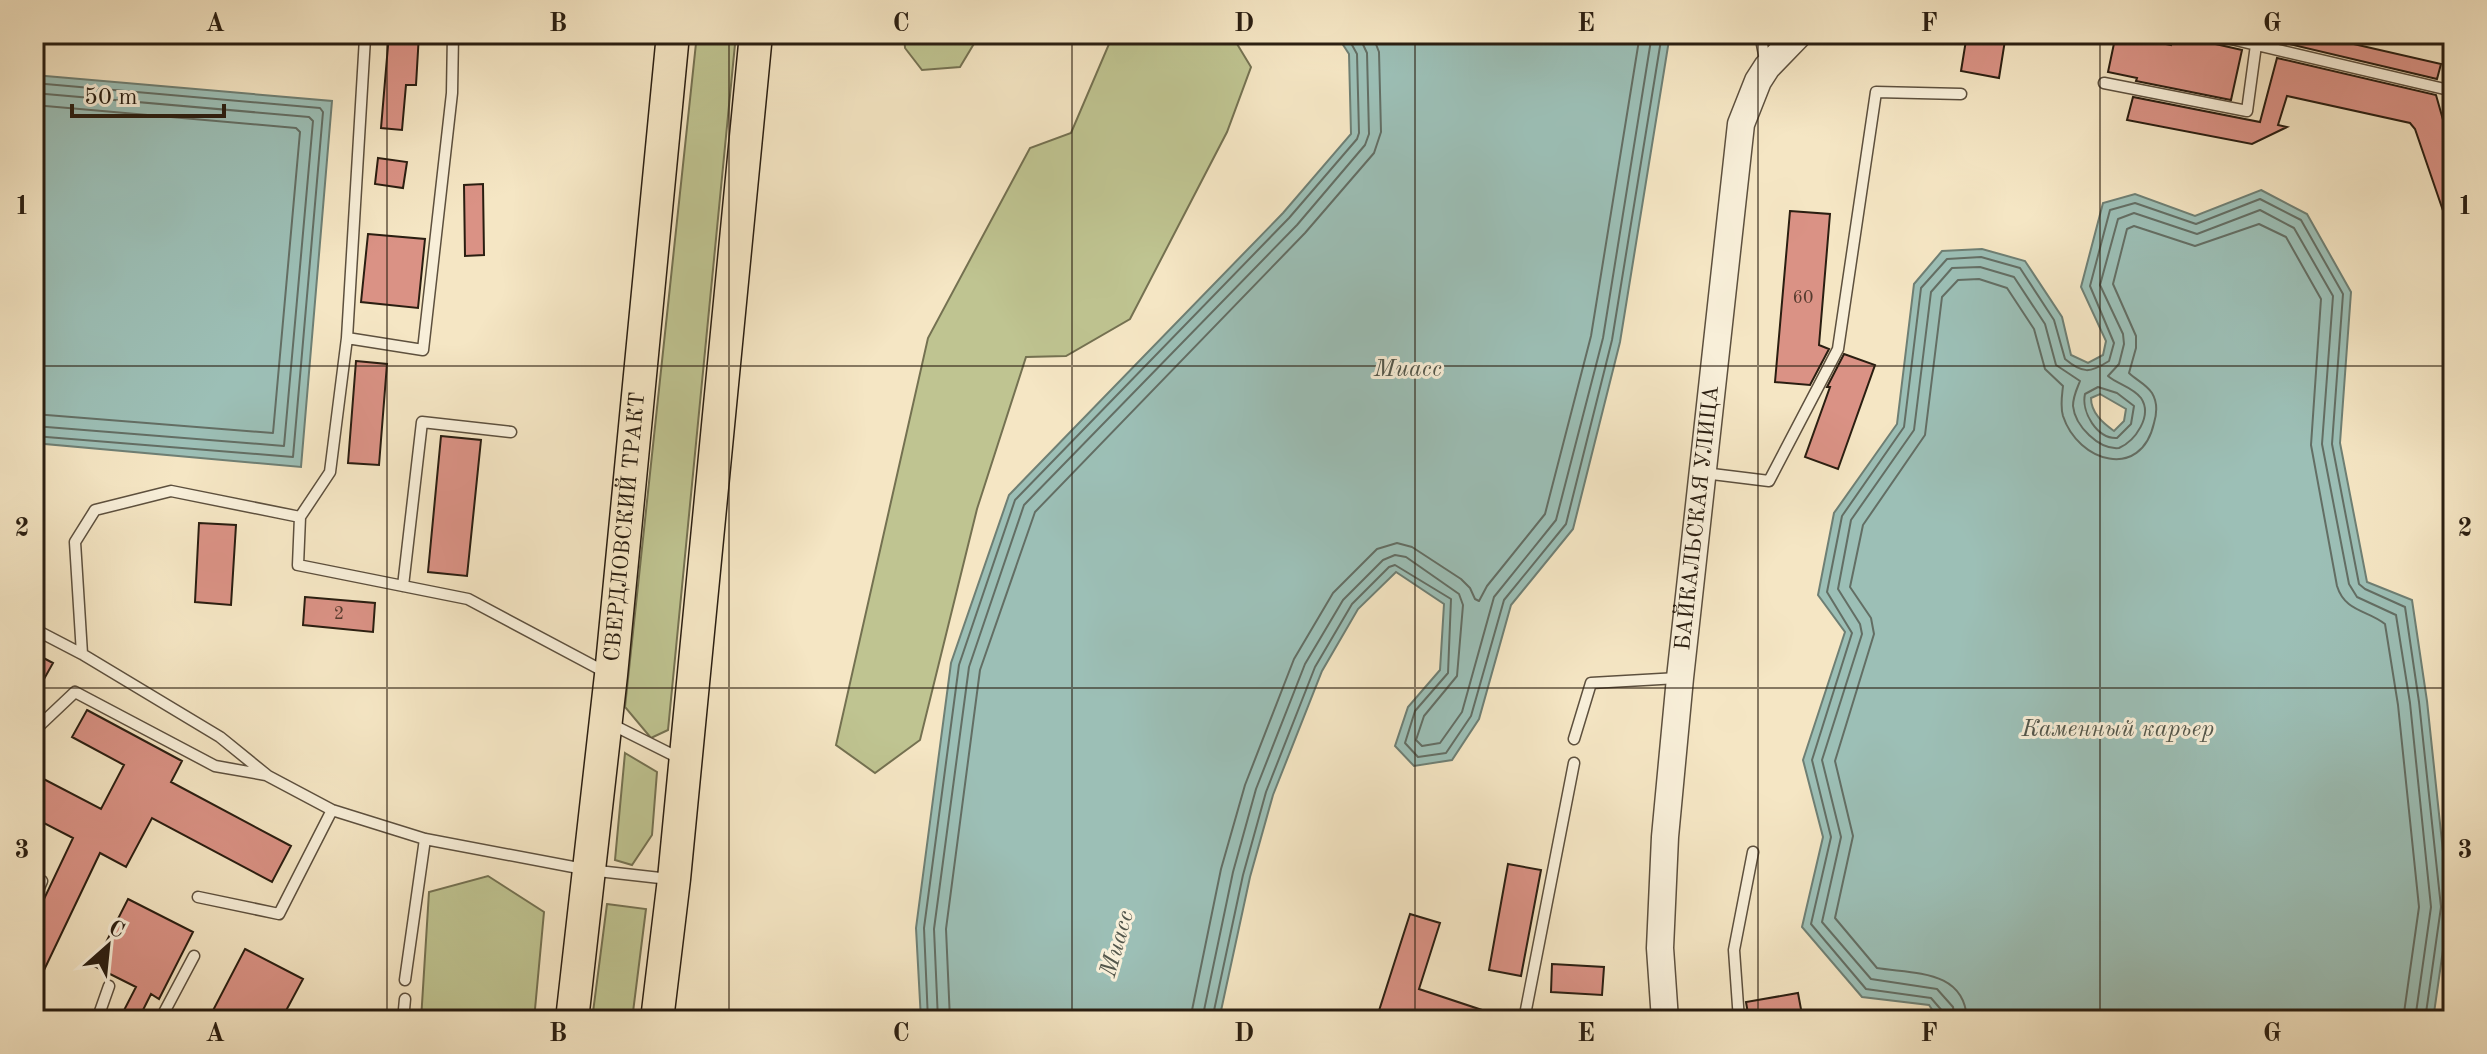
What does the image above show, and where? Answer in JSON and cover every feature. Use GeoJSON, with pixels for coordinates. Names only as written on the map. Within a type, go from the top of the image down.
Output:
{"type":"FeatureCollection","features":[{"type":"Feature","properties":{"kind":"main road","name":"СВЕРДЛОВСКИЙ ТРАКТ"},"geometry":{"type":"LineString","coordinates":[[572,1020],[611,675],[673,34]]}},
{"type":"Feature","properties":{"kind":"main road"},"geometry":{"type":"LineString","coordinates":[[657,1020],[686,761],[756,34]]}},
{"type":"Feature","properties":{"kind":"street","name":"БАЙКАЛЬСКАЯ УЛИЦА"},"geometry":{"type":"LineString","coordinates":[[1665,1020],[1660,948],[1665,837],[1741,124],[1767,67],[1799,34]]}},
{"type":"Feature","properties":{"kind":"lane"},"geometry":{"type":"LineString","coordinates":[[369,34],[365,38],[347,338],[330,472],[300,517],[298,565],[468,599],[611,675]]}},
{"type":"Feature","properties":{"kind":"lane"},"geometry":{"type":"LineString","coordinates":[[347,338],[423,350],[452,93],[453,34]]}},
{"type":"Feature","properties":{"kind":"lane"},"geometry":{"type":"LineString","coordinates":[[1760,34],[1767,67]]}},
{"type":"Feature","properties":{"kind":"lane"},"geometry":{"type":"LineString","coordinates":[[2210,34],[2453,91]]}},
{"type":"Feature","properties":{"kind":"lane"},"geometry":{"type":"LineString","coordinates":[[2104,83],[2247,111],[2256,45]]}},
{"type":"Feature","properties":{"kind":"lane"},"geometry":{"type":"LineString","coordinates":[[1704,473],[1769,481],[1838,349],[1876,92],[1961,94]]}},
{"type":"Feature","properties":{"kind":"lane"},"geometry":{"type":"LineString","coordinates":[[403,586],[422,422],[511,432]]}},
{"type":"Feature","properties":{"kind":"lane"},"geometry":{"type":"LineString","coordinates":[[82,654],[75,542],[95,510],[171,491],[300,517]]}},
{"type":"Feature","properties":{"kind":"lane"},"geometry":{"type":"LineString","coordinates":[[34,629],[82,654],[220,737],[268,776],[332,810],[425,839],[589,870],[674,879]]}},
{"type":"Feature","properties":{"kind":"lane"},"geometry":{"type":"LineString","coordinates":[[1574,739],[1591,683],[1680,678]]}},
{"type":"Feature","properties":{"kind":"lane"},"geometry":{"type":"LineString","coordinates":[[34,724],[39,726],[75,692],[215,766],[268,776]]}},
{"type":"Feature","properties":{"kind":"lane"},"geometry":{"type":"LineString","coordinates":[[605,722],[686,761]]}},
{"type":"Feature","properties":{"kind":"lane"},"geometry":{"type":"LineString","coordinates":[[1528,1019],[1574,763]]}},
{"type":"Feature","properties":{"kind":"lane"},"geometry":{"type":"LineString","coordinates":[[198,897],[279,914],[332,810]]}},
{"type":"Feature","properties":{"kind":"lane"},"geometry":{"type":"LineString","coordinates":[[405,980],[425,839]]}},
{"type":"Feature","properties":{"kind":"lane"},"geometry":{"type":"LineString","coordinates":[[1739,1020],[1734,950],[1753,852]]}},
{"type":"Feature","properties":{"kind":"lane"},"geometry":{"type":"LineString","coordinates":[[34,899],[42,881]]}},
{"type":"Feature","properties":{"kind":"lane"},"geometry":{"type":"LineString","coordinates":[[160,1020],[194,956]]}},
{"type":"Feature","properties":{"kind":"lane"},"geometry":{"type":"LineString","coordinates":[[97,1020],[109,986]]}},
{"type":"Feature","properties":{"kind":"lane"},"geometry":{"type":"LineString","coordinates":[[403,1020],[405,999]]}},
{"type":"Feature","properties":{"kind":"path"},"geometry":{"type":"LineString","coordinates":[[2428,34],[2453,41]]}},
{"type":"Feature","properties":{"kind":"green space"},"geometry":{"type":"Polygon","coordinates":[[[697,34],[736,34],[668,730],[651,738],[625,707],[697,34]]]}},
{"type":"Feature","properties":{"kind":"green space"},"geometry":{"type":"Polygon","coordinates":[[[904,34],[978,34],[978,37],[960,67],[922,70],[905,48],[904,34]]]}},
{"type":"Feature","properties":{"kind":"green space"},"geometry":{"type":"Polygon","coordinates":[[[1117,34],[1231,34],[1251,67],[1227,132],[1130,319],[1066,356],[1026,357],[977,509],[920,740],[875,773],[836,745],[928,338],[1030,148],[1071,133],[1109,44],[1117,34]]]}},
{"type":"Feature","properties":{"kind":"green space"},"geometry":{"type":"Polygon","coordinates":[[[625,753],[657,772],[652,835],[632,865],[615,860],[625,753]]]}},
{"type":"Feature","properties":{"kind":"green space"},"geometry":{"type":"Polygon","coordinates":[[[488,876],[544,912],[534,1020],[421,1020],[429,892],[488,876]]]}},
{"type":"Feature","properties":{"kind":"green space"},"geometry":{"type":"Polygon","coordinates":[[[607,904],[646,909],[632,1020],[592,1020],[607,904]]]}},
{"type":"Feature","properties":{"kind":"water","name":"Миасс"},"geometry":{"type":"Polygon","coordinates":[[[1336,34],[1670,34],[1620,342],[1573,529],[1511,605],[1479,719],[1452,760],[1414,766],[1395,746],[1408,707],[1440,670],[1444,604],[1396,572],[1358,609],[1322,671],[1273,795],[1250,877],[1219,1020],[921,1020],[916,928],[951,663],[1009,495],[1283,213],[1351,134],[1349,54],[1336,34]]]}},
{"type":"Feature","properties":{"kind":"water"},"geometry":{"type":"Polygon","coordinates":[[[34,75],[332,101],[301,467],[34,443],[34,75]]]}},
{"type":"Feature","properties":{"kind":"water","name":"Каменный карьер"},"geometry":{"type":"Polygon","coordinates":[[[2261,190],[2307,214],[2351,292],[2340,443],[2367,582],[2412,600],[2427,701],[2449,908],[2433,1020],[1939,1020],[1929,1005],[1862,997],[1802,927],[1823,837],[1803,760],[1845,632],[1818,595],[1834,513],[1897,424],[1914,284],[1942,251],[1982,249],[2025,261],[2062,317],[2071,355],[2088,363],[2103,355],[2106,341],[2081,287],[2103,203],[2135,194],[2195,216],[2261,190]],[[2100,394],[2091,398],[2095,413],[2114,431],[2124,421],[2126,409],[2100,394]]]}},
{"type":"Feature","properties":{"kind":"building"},"geometry":{"type":"Polygon","coordinates":[[[389,34],[419,34],[416,85],[406,85],[402,130],[381,128],[389,34]]]}},
{"type":"Feature","properties":{"kind":"building"},"geometry":{"type":"Polygon","coordinates":[[[1967,34],[2006,34],[1999,78],[1961,71],[1967,34]]]}},
{"type":"Feature","properties":{"kind":"building"},"geometry":{"type":"Polygon","coordinates":[[[2116,34],[2171,45],[2173,34],[2202,34],[2207,42],[2242,50],[2231,100],[2136,81],[2137,78],[2108,72],[2116,34]]]}},
{"type":"Feature","properties":{"kind":"building"},"geometry":{"type":"Polygon","coordinates":[[[2283,34],[2310,34],[2441,64],[2437,79],[2281,42],[2283,34]]]}},
{"type":"Feature","properties":{"kind":"building"},"geometry":{"type":"Polygon","coordinates":[[[2277,58],[2436,95],[2453,155],[2453,231],[2450,231],[2415,129],[2410,123],[2287,96],[2278,125],[2287,127],[2252,144],[2127,120],[2133,97],[2260,122],[2277,58]]]}},
{"type":"Feature","properties":{"kind":"building"},"geometry":{"type":"Polygon","coordinates":[[[378,158],[407,162],[403,188],[375,184],[378,158]]]}},
{"type":"Feature","properties":{"kind":"building"},"geometry":{"type":"Polygon","coordinates":[[[483,184],[484,255],[465,256],[464,185],[483,184]]]}},
{"type":"Feature","properties":{"kind":"building"},"geometry":{"type":"Polygon","coordinates":[[[1790,211],[1830,214],[1819,345],[1829,349],[1810,385],[1775,382],[1790,211]]]}},
{"type":"Feature","properties":{"kind":"building"},"geometry":{"type":"Polygon","coordinates":[[[368,234],[425,239],[418,308],[361,302],[368,234]]]}},
{"type":"Feature","properties":{"kind":"building"},"geometry":{"type":"Polygon","coordinates":[[[1844,354],[1875,365],[1838,469],[1805,457],[1830,387],[1827,387],[1844,354]]]}},
{"type":"Feature","properties":{"kind":"building"},"geometry":{"type":"Polygon","coordinates":[[[356,361],[387,364],[379,465],[348,463],[356,361]]]}},
{"type":"Feature","properties":{"kind":"building"},"geometry":{"type":"Polygon","coordinates":[[[441,436],[481,440],[467,576],[428,572],[441,436]]]}},
{"type":"Feature","properties":{"kind":"building"},"geometry":{"type":"Polygon","coordinates":[[[199,523],[236,525],[231,605],[195,602],[199,523]]]}},
{"type":"Feature","properties":{"kind":"building"},"geometry":{"type":"Polygon","coordinates":[[[305,597],[375,603],[373,632],[303,625],[305,597]]]}},
{"type":"Feature","properties":{"kind":"building"},"geometry":{"type":"Polygon","coordinates":[[[34,653],[53,663],[34,697],[34,653]]]}},
{"type":"Feature","properties":{"kind":"building"},"geometry":{"type":"Polygon","coordinates":[[[87,710],[182,761],[171,782],[291,846],[272,882],[152,818],[126,867],[100,853],[34,991],[34,920],[73,838],[34,818],[34,774],[101,809],[124,765],[72,737],[87,710]]]}},
{"type":"Feature","properties":{"kind":"building"},"geometry":{"type":"Polygon","coordinates":[[[1508,864],[1541,870],[1521,976],[1489,970],[1508,864]]]}},
{"type":"Feature","properties":{"kind":"building"},"geometry":{"type":"Polygon","coordinates":[[[128,899],[193,932],[159,999],[151,994],[138,1020],[119,1020],[136,987],[94,966],[128,899]]]}},
{"type":"Feature","properties":{"kind":"building"},"geometry":{"type":"Polygon","coordinates":[[[1410,914],[1440,923],[1419,989],[1503,1017],[1502,1020],[1376,1020],[1410,914]]]}},
{"type":"Feature","properties":{"kind":"building"},"geometry":{"type":"Polygon","coordinates":[[[245,949],[303,979],[281,1020],[208,1020],[245,949]]]}},
{"type":"Feature","properties":{"kind":"building"},"geometry":{"type":"Polygon","coordinates":[[[1552,964],[1604,967],[1602,995],[1551,992],[1552,964]]]}},
{"type":"Feature","properties":{"kind":"building"},"geometry":{"type":"Polygon","coordinates":[[[1798,993],[1803,1020],[1749,1020],[1746,1002],[1798,993]]]}}]}
